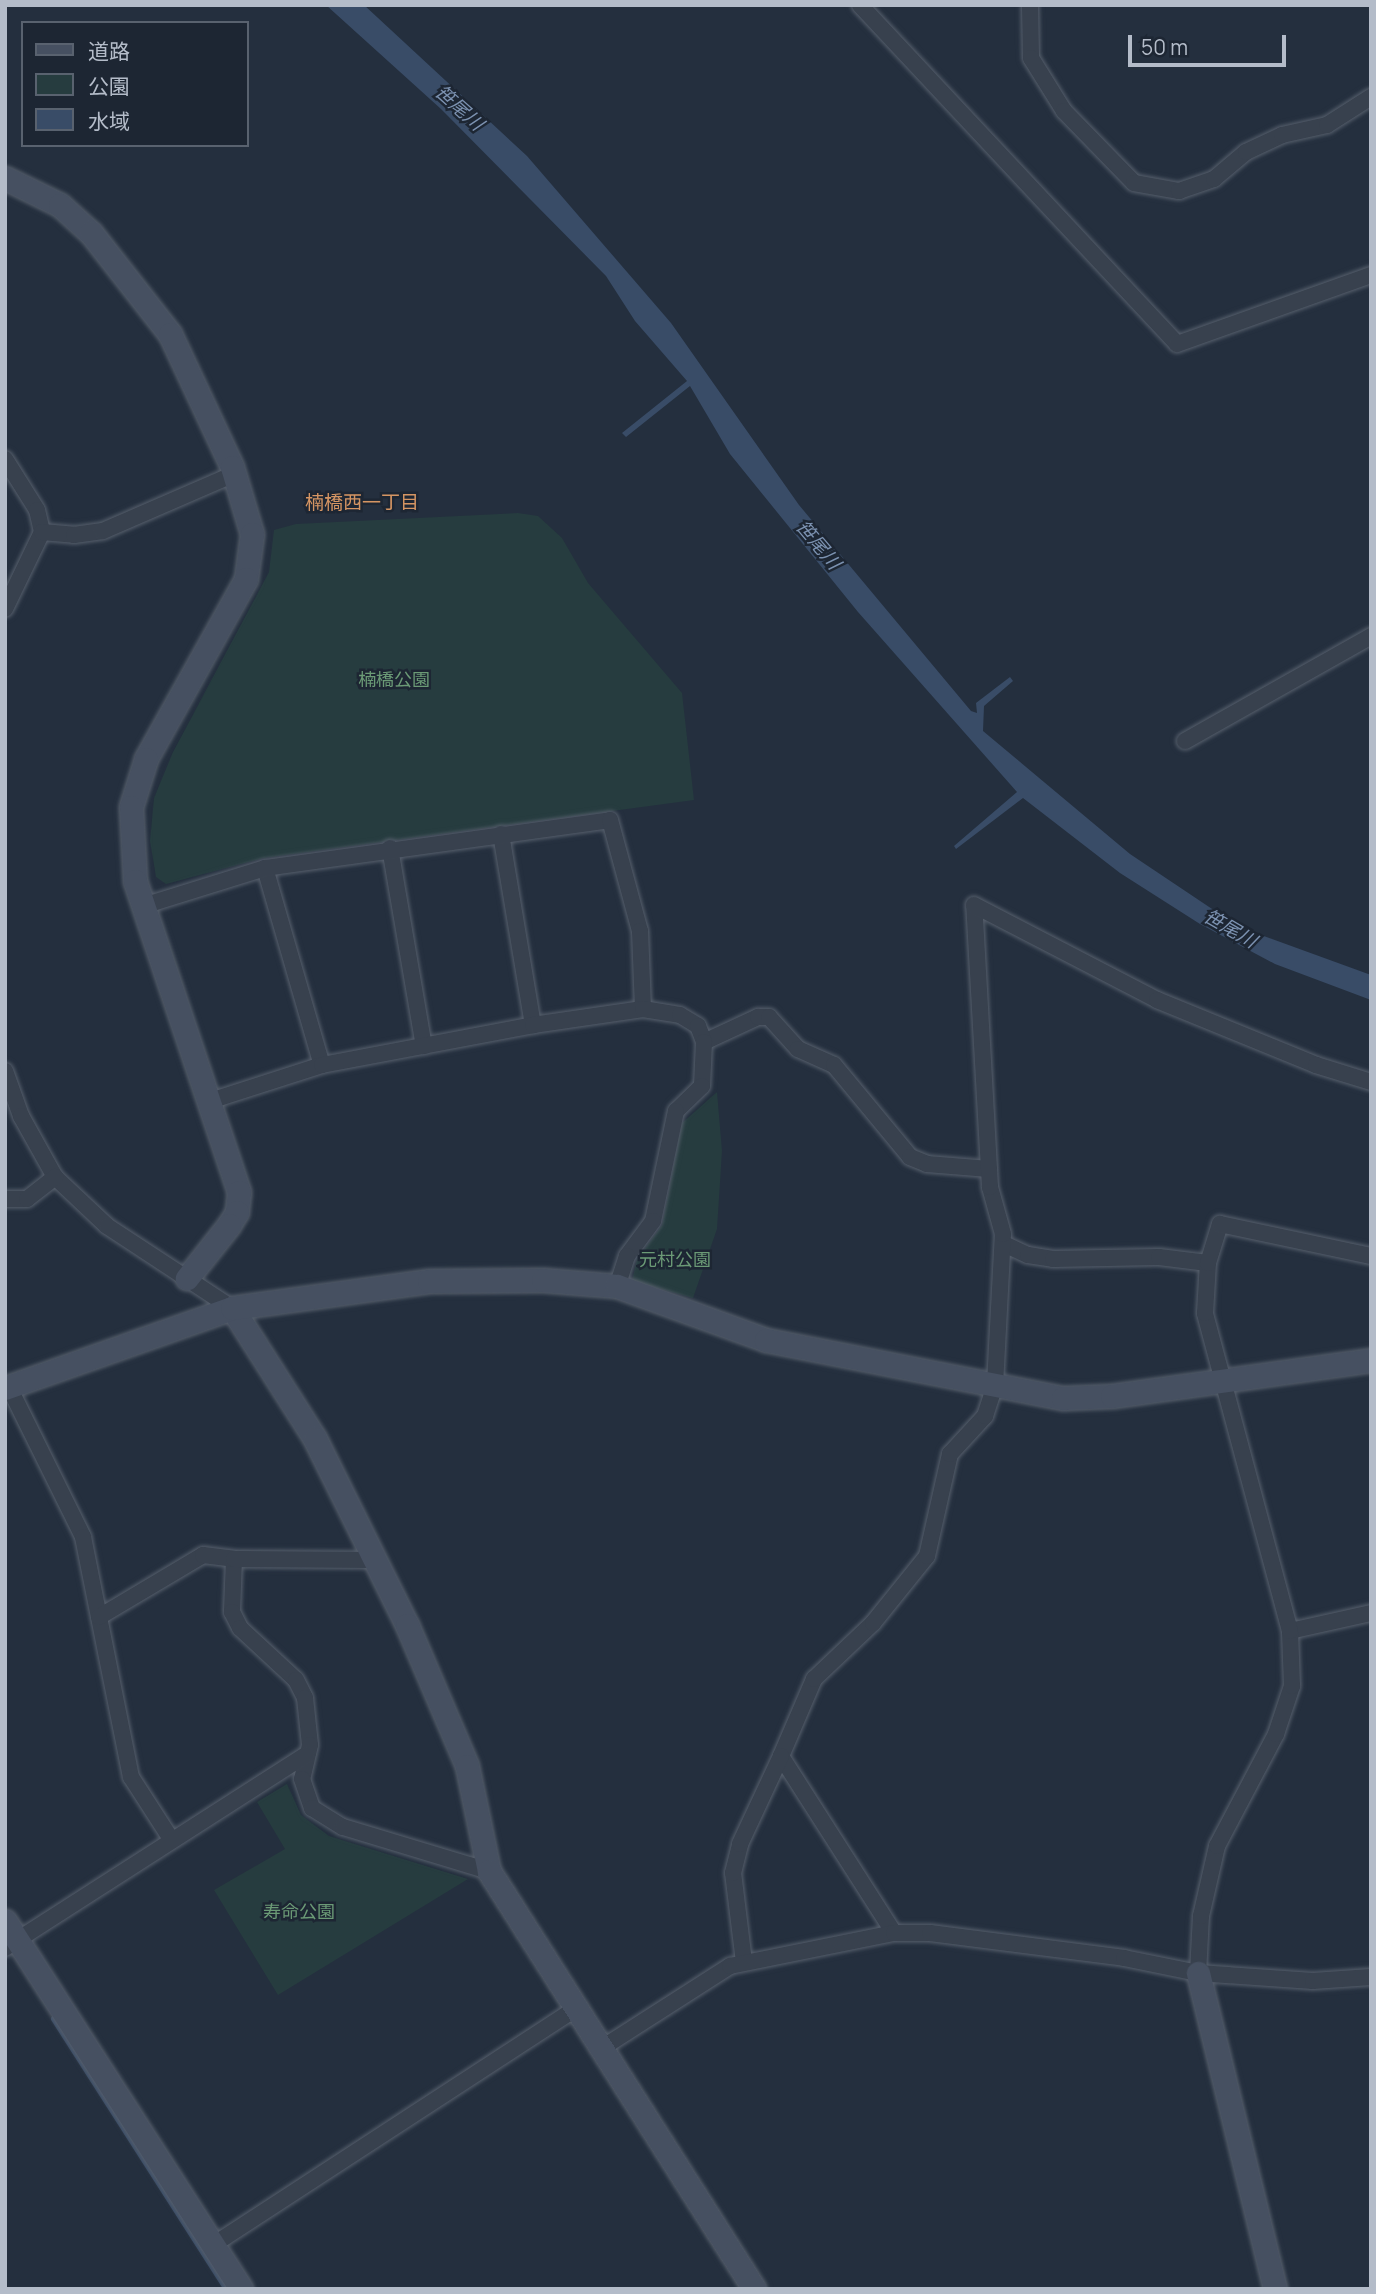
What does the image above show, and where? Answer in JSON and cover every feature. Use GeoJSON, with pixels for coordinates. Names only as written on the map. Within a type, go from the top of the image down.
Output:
{"type":"FeatureCollection","features":[{"type":"Feature","properties":{"kind":"street"},"geometry":{"type":"LineString","coordinates":[[860,5],[1177,344],[1371,275]]}},
{"type":"Feature","properties":{"kind":"street"},"geometry":{"type":"LineString","coordinates":[[1032,6],[1031,58],[1064,111],[1134,183],[1179,191],[1214,179],[1246,152],[1282,135],[1327,125],[1371,97]]}},
{"type":"Feature","properties":{"kind":"street"},"geometry":{"type":"LineString","coordinates":[[5,178],[60,205],[91,233],[170,334],[234,474],[250,526],[250,564],[136,783],[129,832],[143,906],[239,1192],[237,1212],[187,1278]]}},
{"type":"Feature","properties":{"kind":"street"},"geometry":{"type":"LineString","coordinates":[[5,459],[37,510],[42,532],[5,610]]}},
{"type":"Feature","properties":{"kind":"street"},"geometry":{"type":"LineString","coordinates":[[42,532],[75,535],[103,531],[234,474]]}},
{"type":"Feature","properties":{"kind":"street"},"geometry":{"type":"LineString","coordinates":[[1185,741],[1371,636]]}},
{"type":"Feature","properties":{"kind":"street"},"geometry":{"type":"LineString","coordinates":[[143,906],[265,868],[390,848],[610,820],[640,931],[643,1009]]}},
{"type":"Feature","properties":{"kind":"street"},"geometry":{"type":"LineString","coordinates":[[501,834],[533,1025]]}},
{"type":"Feature","properties":{"kind":"street"},"geometry":{"type":"LineString","coordinates":[[390,848],[424,1046]]}},
{"type":"Feature","properties":{"kind":"street"},"geometry":{"type":"LineString","coordinates":[[265,868],[322,1065]]}},
{"type":"Feature","properties":{"kind":"street"},"geometry":{"type":"LineString","coordinates":[[744,1962],[733,1873],[740,1844],[814,1679],[873,1623],[927,1556],[950,1454],[985,1416],[995,1385],[1004,1244],[989,1169],[974,905],[1157,1000],[1316,1065],[1371,1082]]}},
{"type":"Feature","properties":{"kind":"street"},"geometry":{"type":"LineString","coordinates":[[210,1101],[322,1065],[533,1025],[643,1009],[680,1015],[698,1026],[704,1042],[702,1086],[676,1111],[653,1221],[628,1256],[617,1286]]}},
{"type":"Feature","properties":{"kind":"street"},"geometry":{"type":"LineString","coordinates":[[704,1042],[758,1017],[769,1017],[798,1049],[834,1065],[910,1157],[928,1164],[989,1169]]}},
{"type":"Feature","properties":{"kind":"street"},"geometry":{"type":"LineString","coordinates":[[5,1071],[21,1116],[55,1177],[107,1226],[232,1308],[315,1439],[377,1560],[467,1766],[489,1871],[599,2050],[754,2289]]}},
{"type":"Feature","properties":{"kind":"street"},"geometry":{"type":"LineString","coordinates":[[5,1199],[27,1199],[55,1177]]}},
{"type":"Feature","properties":{"kind":"street"},"geometry":{"type":"LineString","coordinates":[[1275,2289],[1198,1973],[1201,1916],[1217,1846],[1276,1734],[1292,1686],[1290,1631],[1205,1312],[1208,1263],[1220,1224],[1371,1256]]}},
{"type":"Feature","properties":{"kind":"street"},"geometry":{"type":"LineString","coordinates":[[1004,1244],[1053,1259],[1159,1257],[1208,1263]]}},
{"type":"Feature","properties":{"kind":"street"},"geometry":{"type":"LineString","coordinates":[[171,1839],[131,1777],[83,1536],[7,1388],[232,1308],[429,1281],[542,1280],[617,1286],[766,1340],[1063,1398],[1112,1396],[1371,1360]]}},
{"type":"Feature","properties":{"kind":"street"},"geometry":{"type":"LineString","coordinates":[[99,1617],[203,1555],[234,1559],[377,1560]]}},
{"type":"Feature","properties":{"kind":"street"},"geometry":{"type":"LineString","coordinates":[[234,1559],[232,1612],[240,1628],[301,1689],[310,1723],[302,1779],[312,1808],[328,1821],[489,1871]]}},
{"type":"Feature","properties":{"kind":"street"},"geometry":{"type":"LineString","coordinates":[[1290,1631],[1371,1613]]}},
{"type":"Feature","properties":{"kind":"street"},"geometry":{"type":"LineString","coordinates":[[241,2289],[10,1938],[307,1754]]}},
{"type":"Feature","properties":{"kind":"street"},"geometry":{"type":"LineString","coordinates":[[781,1756],[894,1933]]}},
{"type":"Feature","properties":{"kind":"street"},"geometry":{"type":"LineString","coordinates":[[599,2050],[744,1962],[894,1933],[930,1933],[1124,1958],[1198,1973],[1313,1981],[1371,1977]]}},
{"type":"Feature","properties":{"kind":"street"},"geometry":{"type":"LineString","coordinates":[[213,2245],[575,2009]]}},
{"type":"Feature","properties":{"kind":"green space","name":"楠橋公園"},"geometry":{"type":"Polygon","coordinates":[[[518,513],[538,516],[562,538],[588,583],[682,693],[694,800],[264,858],[166,884],[156,877],[150,841],[154,798],[173,752],[269,572],[274,530],[296,524],[518,513]]]}},
{"type":"Feature","properties":{"kind":"green space","name":"元村公園"},"geometry":{"type":"Polygon","coordinates":[[[717,1092],[722,1151],[717,1229],[693,1298],[632,1281],[637,1259],[662,1225],[682,1123],[717,1092]]]}},
{"type":"Feature","properties":{"kind":"green space","name":"寿命公園"},"geometry":{"type":"Polygon","coordinates":[[[287,1784],[301,1815],[329,1836],[468,1879],[278,1995],[214,1890],[285,1849],[257,1802],[287,1784]]]}},
{"type":"Feature","properties":{"kind":"water","name":"笹尾川"},"geometry":{"type":"Polygon","coordinates":[[[326,5],[364,5],[527,156],[671,323],[799,505],[971,711],[977,713],[976,703],[1010,677],[1013,681],[984,706],[983,731],[1130,854],[1239,927],[1371,975],[1371,1000],[1275,964],[1200,924],[1120,873],[1023,798],[956,849],[954,846],[1017,792],[858,612],[730,454],[690,386],[626,437],[622,433],[687,381],[635,321],[606,276],[441,109],[326,5]]]}},
{"type":"Feature","properties":{"kind":"waterway"},"geometry":{"type":"LineString","coordinates":[[54,2019],[227,2289]]}},
{"type":"Feature","properties":{"kind":"district","name":"楠橋西一丁目"},"geometry":{"type":"Point","coordinates":[362,503]}}]}
